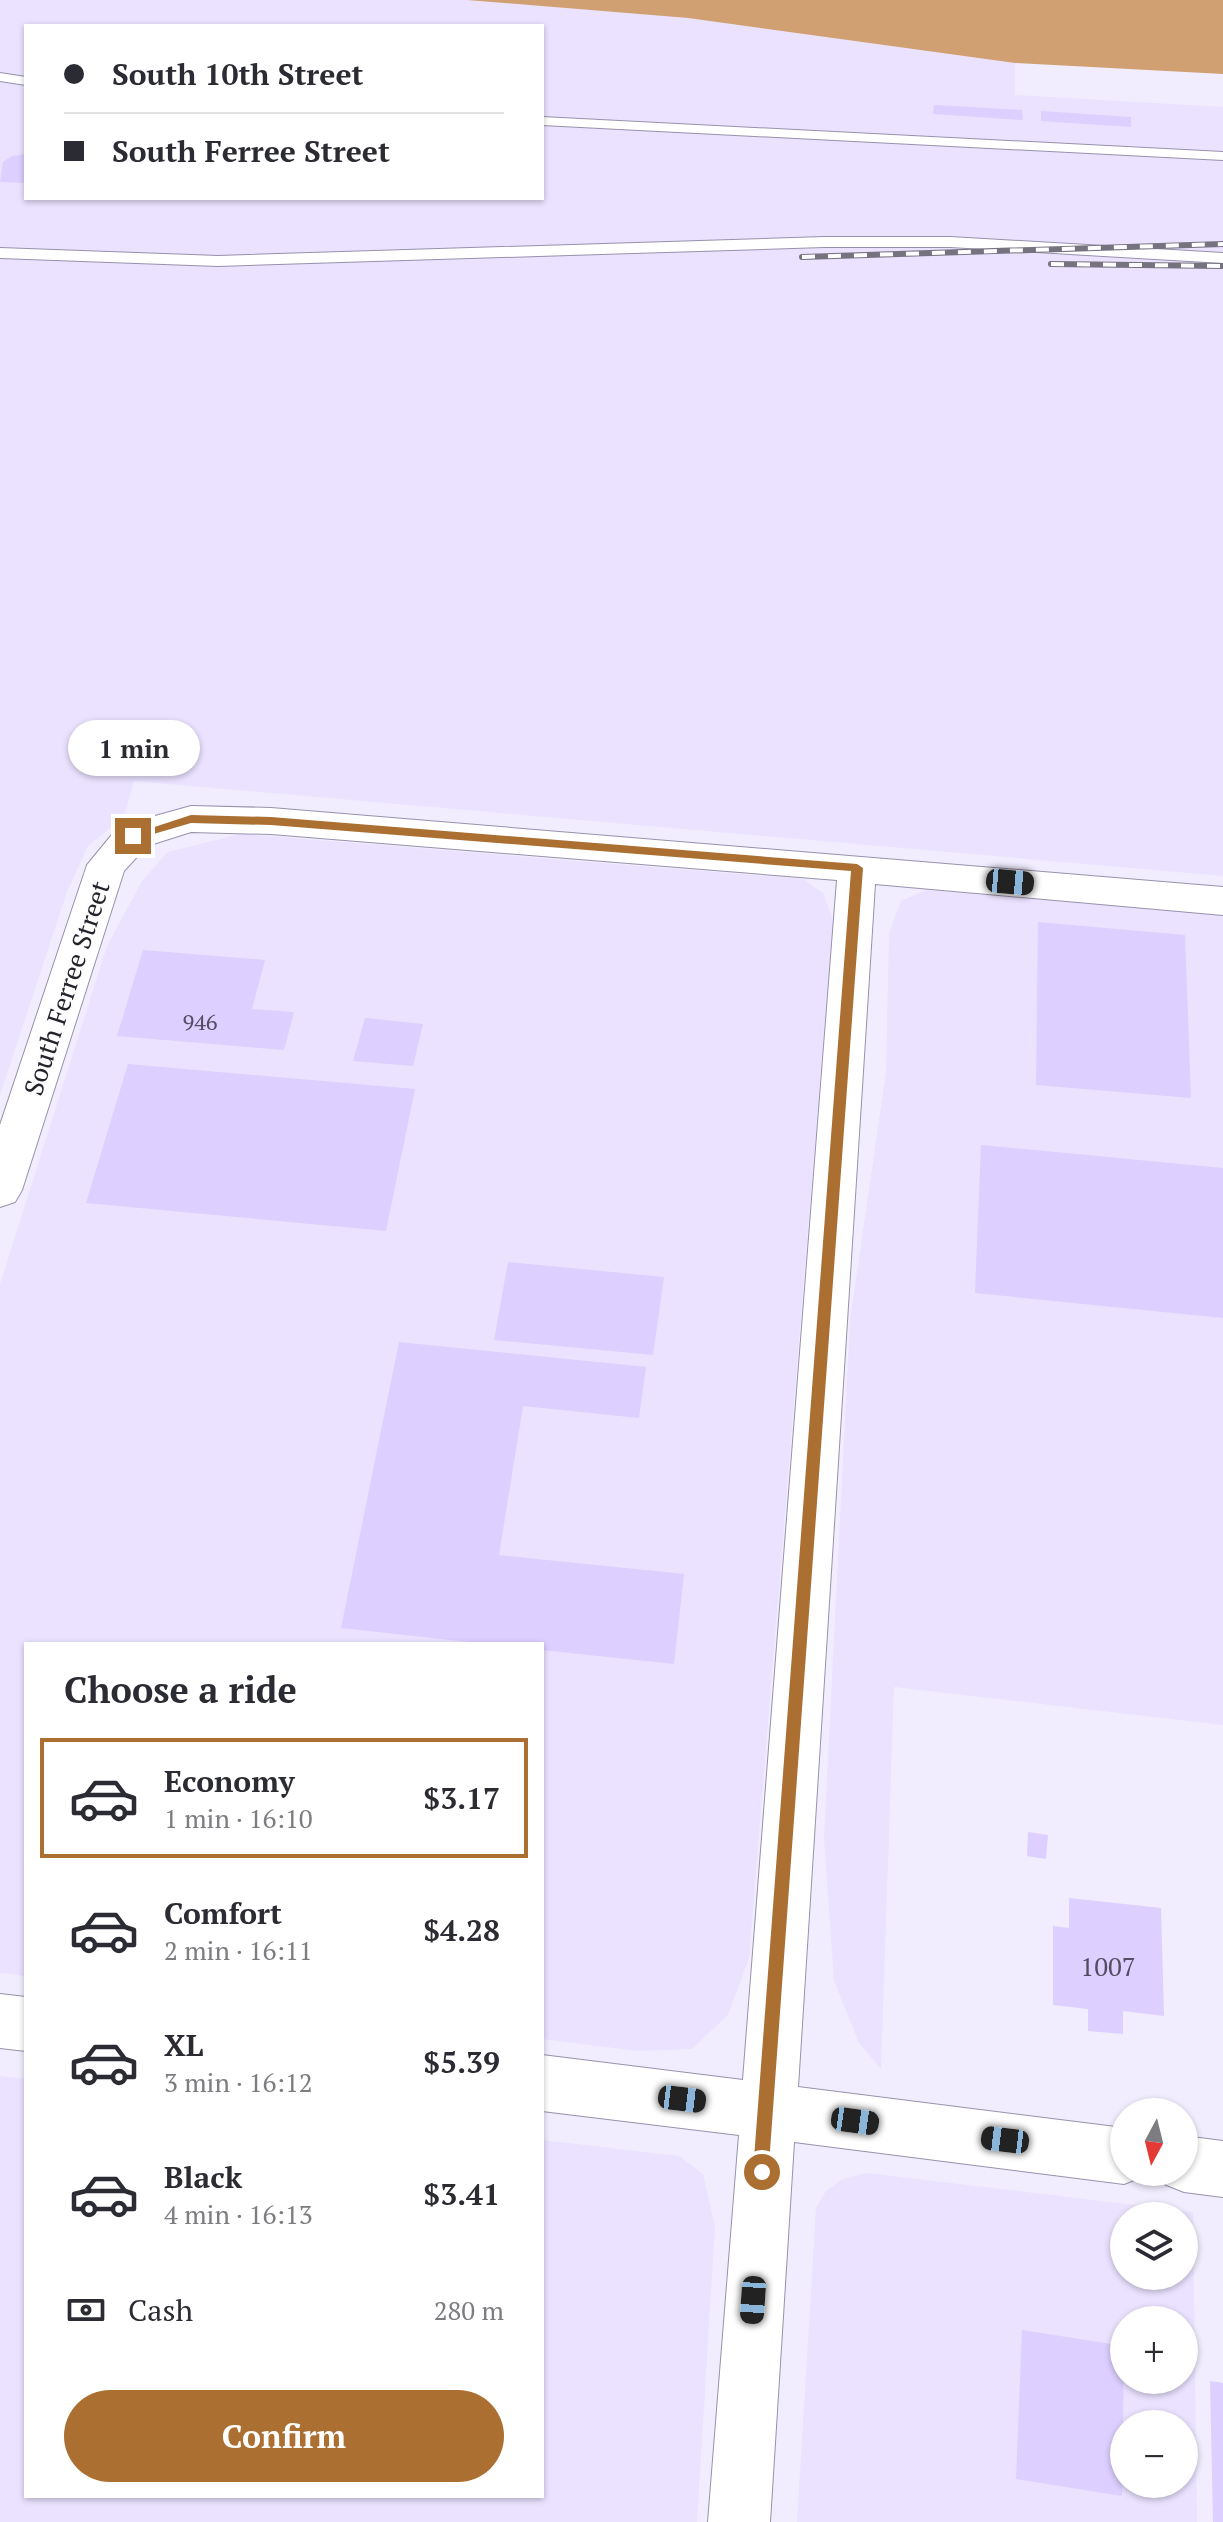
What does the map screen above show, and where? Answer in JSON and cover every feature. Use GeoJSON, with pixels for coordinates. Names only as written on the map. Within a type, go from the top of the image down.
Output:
{"type":"FeatureCollection","features":[{"type":"Feature","properties":{"kind":"street","name":"South Ferree Street"},"geometry":{"type":"LineString","coordinates":[[0,1190],[106,865],[133,836],[191,819],[271,821],[1223,901]]}},
{"type":"Feature","properties":{"kind":"street"},"geometry":{"type":"LineString","coordinates":[[739,2522],[766,2109],[857,868]]}},
{"type":"Feature","properties":{"kind":"street"},"geometry":{"type":"LineString","coordinates":[[0,2021],[24,2024]]}},
{"type":"Feature","properties":{"kind":"street"},"geometry":{"type":"LineString","coordinates":[[544,2083],[1110,2154]]}},
{"type":"Feature","properties":{"kind":"street"},"geometry":{"type":"LineString","coordinates":[[1198,2166],[1223,2169]]}},
{"type":"Feature","properties":{"kind":"lane"},"geometry":{"type":"LineString","coordinates":[[0,77],[24,81]]}},
{"type":"Feature","properties":{"kind":"lane"},"geometry":{"type":"LineString","coordinates":[[544,121],[1223,156]]}},
{"type":"Feature","properties":{"kind":"lane"},"geometry":{"type":"LineString","coordinates":[[0,253],[218,261],[902,242],[1082,248],[1223,258]]}},
{"type":"Feature","properties":{"kind":"shaded area"},"geometry":{"type":"Polygon","coordinates":[[[0,0],[467,0],[688,18],[1015,63],[1015,95],[1223,107],[1223,876],[134,781],[124,817],[88,846],[67,892],[0,1095],[0,0]]]}},
{"type":"Feature","properties":{"kind":"shaded area"},"geometry":{"type":"Polygon","coordinates":[[[467,0],[1223,0],[1223,74],[1015,63],[688,18],[467,0]]]}},
{"type":"Feature","properties":{"kind":"shaded area"},"geometry":{"type":"Polygon","coordinates":[[[240,834],[803,879],[823,893],[833,920],[749,1958],[728,2015],[692,2049],[638,2051],[544,2039],[544,1642],[24,1642],[24,1976],[0,1973],[0,1284],[107,946],[142,881],[168,852],[240,834]]]}},
{"type":"Feature","properties":{"kind":"shaded area"},"geometry":{"type":"Polygon","coordinates":[[[926,890],[1223,915],[1223,1725],[894,1687],[881,2069],[859,2043],[834,1981],[824,1839],[850,1321],[886,1072],[889,933],[901,901],[926,890]]]}},
{"type":"Feature","properties":{"kind":"shaded area"},"geometry":{"type":"Polygon","coordinates":[[[0,2076],[24,2079],[24,2498],[544,2498],[544,2140],[679,2156],[703,2174],[715,2227],[697,2522],[0,2522],[0,2076]]]}},
{"type":"Feature","properties":{"kind":"shaded area"},"geometry":{"type":"Polygon","coordinates":[[[867,2173],[1110,2202],[1110,2290],[1194,2290],[1194,2306],[1110,2306],[1110,2394],[1195,2394],[1196,2410],[1110,2410],[1110,2498],[1197,2498],[1197,2522],[797,2522],[816,2208],[826,2191],[843,2179],[867,2173]]]}},
{"type":"Feature","properties":{"kind":"building"},"geometry":{"type":"Polygon","coordinates":[[[934,105],[1022,110],[1023,120],[933,114],[934,105]]]}},
{"type":"Feature","properties":{"kind":"building"},"geometry":{"type":"Polygon","coordinates":[[[1041,111],[1131,117],[1131,127],[1041,121],[1041,111]]]}},
{"type":"Feature","properties":{"kind":"building"},"geometry":{"type":"Polygon","coordinates":[[[24,154],[24,183],[0,182],[3,162],[12,156],[24,154]]]}},
{"type":"Feature","properties":{"kind":"building"},"geometry":{"type":"Polygon","coordinates":[[[1038,922],[1185,935],[1191,1098],[1036,1085],[1038,922]]]}},
{"type":"Feature","properties":{"kind":"building"},"geometry":{"type":"Polygon","coordinates":[[[143,950],[265,960],[252,1009],[294,1012],[284,1050],[117,1036],[143,950]]]}},
{"type":"Feature","properties":{"kind":"building"},"geometry":{"type":"Polygon","coordinates":[[[365,1018],[423,1024],[413,1066],[353,1061],[365,1018]]]}},
{"type":"Feature","properties":{"kind":"building"},"geometry":{"type":"Polygon","coordinates":[[[128,1064],[415,1089],[386,1231],[86,1203],[128,1064]]]}},
{"type":"Feature","properties":{"kind":"building"},"geometry":{"type":"Polygon","coordinates":[[[981,1145],[1223,1168],[1223,1318],[975,1293],[981,1145]]]}},
{"type":"Feature","properties":{"kind":"building"},"geometry":{"type":"Polygon","coordinates":[[[508,1262],[664,1277],[653,1355],[494,1340],[508,1262]]]}},
{"type":"Feature","properties":{"kind":"building"},"geometry":{"type":"Polygon","coordinates":[[[399,1342],[646,1367],[639,1418],[523,1406],[499,1555],[684,1574],[674,1664],[544,1650],[544,1642],[469,1642],[341,1628],[399,1342]]]}},
{"type":"Feature","properties":{"kind":"building"},"geometry":{"type":"Polygon","coordinates":[[[1028,1832],[1048,1835],[1046,1859],[1027,1856],[1028,1832]]]}},
{"type":"Feature","properties":{"kind":"building"},"geometry":{"type":"Polygon","coordinates":[[[1069,1898],[1161,1908],[1164,2016],[1123,2011],[1123,2034],[1088,2031],[1088,2009],[1053,2005],[1053,1926],[1069,1928],[1069,1898]]]}},
{"type":"Feature","properties":{"kind":"building"},"geometry":{"type":"Polygon","coordinates":[[[1022,2330],[1110,2344],[1110,2394],[1123,2394],[1123,2410],[1110,2410],[1110,2494],[1016,2479],[1022,2330]]]}},
{"type":"Feature","properties":{"kind":"building"},"geometry":{"type":"Polygon","coordinates":[[[1210,2381],[1223,2383],[1223,2522],[1213,2522],[1210,2381]]]}},
{"type":"Feature","properties":{"kind":"railway"},"geometry":{"type":"LineString","coordinates":[[802,257],[1223,244]]}},
{"type":"Feature","properties":{"kind":"railway"},"geometry":{"type":"LineString","coordinates":[[1051,264],[1223,266]]}},
{"type":"Feature","properties":{"kind":"route"},"geometry":{"type":"LineString","coordinates":[[133,836],[191,819],[271,821],[857,868],[762,2172]]}}]}
